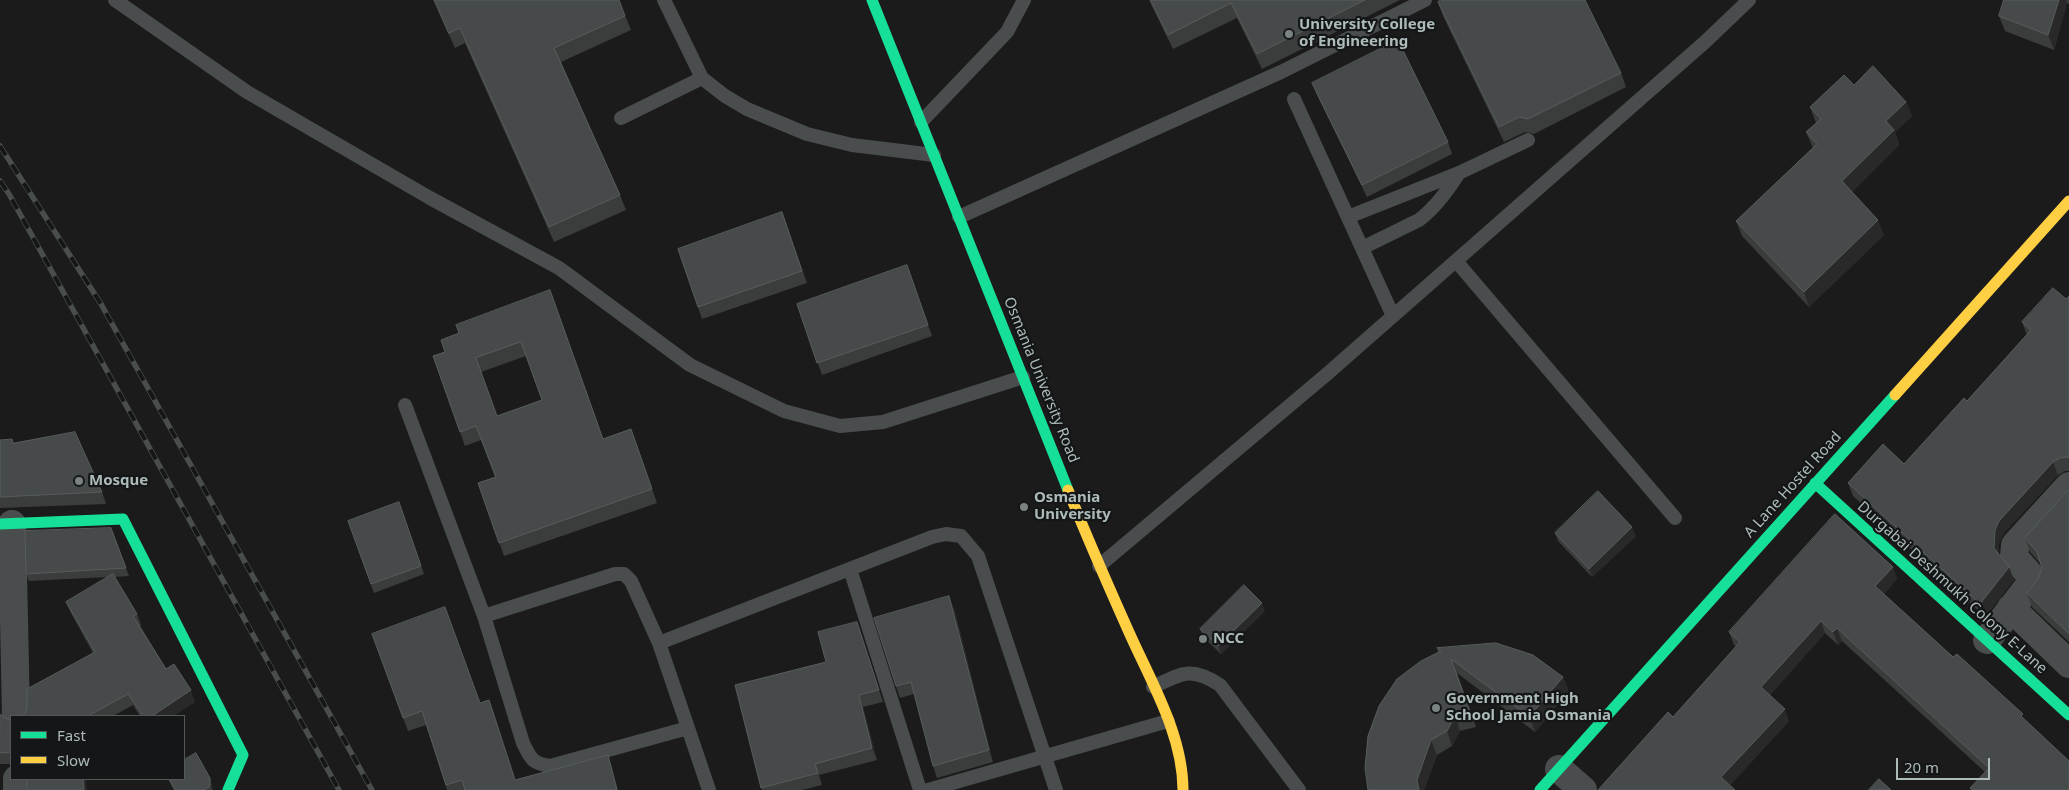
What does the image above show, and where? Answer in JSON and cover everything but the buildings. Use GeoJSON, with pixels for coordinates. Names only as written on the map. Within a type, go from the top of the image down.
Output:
{"type":"FeatureCollection","features":[{"type":"Feature","properties":{"kind":"street","name":"Osmania University Road"},"geometry":{"type":"LineString","coordinates":[[872,0],[1100,566],[1168,721],[1188,787]]}},
{"type":"Feature","properties":{"kind":"street","name":"A Lane Hostel Road"},"geometry":{"type":"LineString","coordinates":[[1540,790],[2069,201]]}},
{"type":"Feature","properties":{"kind":"street","name":"Durgabai Deshmukh Colony E-Lane"},"geometry":{"type":"LineString","coordinates":[[1814,483],[2069,715]]}},
{"type":"Feature","properties":{"kind":"street"},"geometry":{"type":"LineString","coordinates":[[1987,640],[2031,584],[2032,578],[2014,557],[2016,545],[2069,486]]}},
{"type":"Feature","properties":{"kind":"street"},"geometry":{"type":"LineString","coordinates":[[16,715],[6,524],[123,519],[243,755],[228,790]]}},
{"type":"Feature","properties":{"kind":"street"},"geometry":{"type":"LineString","coordinates":[[2011,608],[2069,664]]}},
{"type":"Feature","properties":{"kind":"street"},"geometry":{"type":"LineString","coordinates":[[1559,769],[1583,790]]}},
{"type":"Feature","properties":{"kind":"lane"},"geometry":{"type":"LineString","coordinates":[[115,0],[247,92],[430,198],[559,268],[690,365],[784,411],[840,426],[883,422],[1023,377]]}},
{"type":"Feature","properties":{"kind":"lane"},"geometry":{"type":"LineString","coordinates":[[664,0],[702,78],[746,109],[807,134],[852,146],[934,155]]}},
{"type":"Feature","properties":{"kind":"lane"},"geometry":{"type":"LineString","coordinates":[[921,122],[1007,32],[1024,0]]}},
{"type":"Feature","properties":{"kind":"lane"},"geometry":{"type":"LineString","coordinates":[[959,217],[1272,76],[1426,0]]}},
{"type":"Feature","properties":{"kind":"lane"},"geometry":{"type":"LineString","coordinates":[[1100,566],[1393,316],[1705,42],[1749,0]]}},
{"type":"Feature","properties":{"kind":"lane"},"geometry":{"type":"LineString","coordinates":[[621,118],[702,78]]}},
{"type":"Feature","properties":{"kind":"lane"},"geometry":{"type":"LineString","coordinates":[[1294,99],[1393,316]]}},
{"type":"Feature","properties":{"kind":"lane"},"geometry":{"type":"LineString","coordinates":[[1348,218],[1459,174],[1528,140]]}},
{"type":"Feature","properties":{"kind":"lane"},"geometry":{"type":"LineString","coordinates":[[1362,248],[1419,220],[1427,214],[1459,174]]}},
{"type":"Feature","properties":{"kind":"lane"},"geometry":{"type":"LineString","coordinates":[[1456,261],[1675,518]]}},
{"type":"Feature","properties":{"kind":"lane"},"geometry":{"type":"LineString","coordinates":[[405,405],[484,616],[523,743],[529,755],[537,764],[550,766],[688,728]]}},
{"type":"Feature","properties":{"kind":"lane"},"geometry":{"type":"LineString","coordinates":[[659,643],[900,549],[946,534],[961,536],[972,546],[978,556],[1056,790]]}},
{"type":"Feature","properties":{"kind":"lane"},"geometry":{"type":"LineString","coordinates":[[850,569],[920,790]]}},
{"type":"Feature","properties":{"kind":"lane"},"geometry":{"type":"LineString","coordinates":[[484,616],[615,574],[624,574],[631,580],[659,643],[709,790]]}},
{"type":"Feature","properties":{"kind":"lane"},"geometry":{"type":"LineString","coordinates":[[1154,687],[1184,672],[1205,675],[1220,684],[1299,790]]}},
{"type":"Feature","properties":{"kind":"lane"},"geometry":{"type":"LineString","coordinates":[[928,790],[1168,721]]}},
{"type":"Feature","properties":{"kind":"railway"},"geometry":{"type":"LineString","coordinates":[[0,146],[101,304],[372,790]]}},
{"type":"Feature","properties":{"kind":"railway"},"geometry":{"type":"LineString","coordinates":[[0,181],[9,194],[339,790]]}},
{"type":"Feature","properties":{"kind":"traffic: fast"},"geometry":{"type":"LineString","coordinates":[[872,0],[1068,490]]}},
{"type":"Feature","properties":{"kind":"traffic: fast"},"geometry":{"type":"LineString","coordinates":[[1540,790],[1895,395]]}},
{"type":"Feature","properties":{"kind":"traffic: fast"},"geometry":{"type":"LineString","coordinates":[[1815,483],[2069,715]]}},
{"type":"Feature","properties":{"kind":"traffic: fast"},"geometry":{"type":"LineString","coordinates":[[0,524],[123,519],[243,755],[228,790]]}},
{"type":"Feature","properties":{"kind":"traffic: slow"},"geometry":{"type":"LineString","coordinates":[[1895,395],[2069,201]]}},
{"type":"Feature","properties":{"kind":"traffic: slow"},"geometry":{"type":"LineString","coordinates":[[1068,490],[1112,595],[1164,708],[1178,748],[1183,790]]}},
{"type":"Feature","properties":{"kind":"place","name":"University College of Engineering"},"geometry":{"type":"Point","coordinates":[1289,34]}},
{"type":"Feature","properties":{"kind":"place","name":"Mosque"},"geometry":{"type":"Point","coordinates":[79,481]}},
{"type":"Feature","properties":{"kind":"place","name":"Osmania University"},"geometry":{"type":"Point","coordinates":[1024,507]}},
{"type":"Feature","properties":{"kind":"place","name":"NCC"},"geometry":{"type":"Point","coordinates":[1203,639]}},
{"type":"Feature","properties":{"kind":"place","name":"Government High School Jamia Osmania"},"geometry":{"type":"Point","coordinates":[1436,708]}}]}
